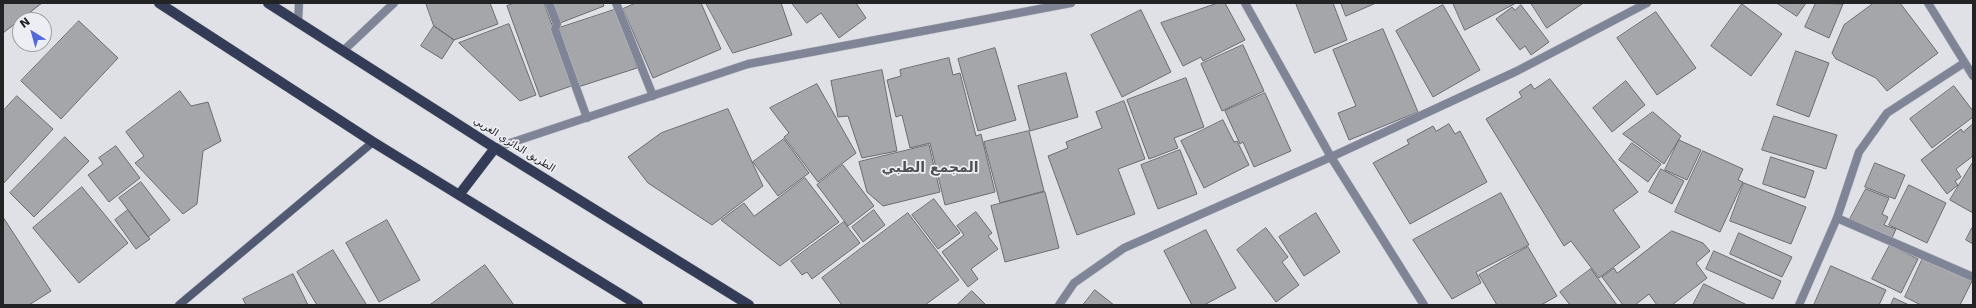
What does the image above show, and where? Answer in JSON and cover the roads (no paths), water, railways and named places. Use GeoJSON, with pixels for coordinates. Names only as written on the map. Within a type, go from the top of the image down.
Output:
{"type":"FeatureCollection","features":[{"type":"Feature","properties":{"kind":"main road"},"geometry":{"type":"LineString","coordinates":[[159,3],[373,142],[638,305]]}},
{"type":"Feature","properties":{"kind":"main road","name":"الطريق الدائري الغربي"},"geometry":{"type":"LineString","coordinates":[[268,3],[495,148],[749,305]]}},
{"type":"Feature","properties":{"kind":"main road"},"geometry":{"type":"LineString","coordinates":[[459,195],[495,148]]}},
{"type":"Feature","properties":{"kind":"street"},"geometry":{"type":"LineString","coordinates":[[298,23],[299,3]]}},
{"type":"Feature","properties":{"kind":"street"},"geometry":{"type":"LineString","coordinates":[[343,51],[394,3]]}},
{"type":"Feature","properties":{"kind":"street"},"geometry":{"type":"LineString","coordinates":[[549,3],[557,24],[555,29],[587,118]]}},
{"type":"Feature","properties":{"kind":"street"},"geometry":{"type":"LineString","coordinates":[[616,3],[653,96]]}},
{"type":"Feature","properties":{"kind":"street"},"geometry":{"type":"LineString","coordinates":[[495,148],[748,64],[1071,3]]}},
{"type":"Feature","properties":{"kind":"street"},"geometry":{"type":"LineString","coordinates":[[1245,3],[1331,157],[1424,305]]}},
{"type":"Feature","properties":{"kind":"street"},"geometry":{"type":"LineString","coordinates":[[1059,305],[1074,283],[1124,248],[1331,157],[1517,71],[1647,3]]}},
{"type":"Feature","properties":{"kind":"street"},"geometry":{"type":"LineString","coordinates":[[1928,3],[1973,76]]}},
{"type":"Feature","properties":{"kind":"street"},"geometry":{"type":"LineString","coordinates":[[1799,305],[1837,218],[1859,152],[1887,113],[1964,63]]}},
{"type":"Feature","properties":{"kind":"street"},"geometry":{"type":"LineString","coordinates":[[179,305],[373,142]]}},
{"type":"Feature","properties":{"kind":"street"},"geometry":{"type":"LineString","coordinates":[[1837,218],[1973,277]]}},
{"type":"Feature","properties":{"kind":"district","name":"المجمع الطبي"},"geometry":{"type":"Point","coordinates":[930,168]}}]}
